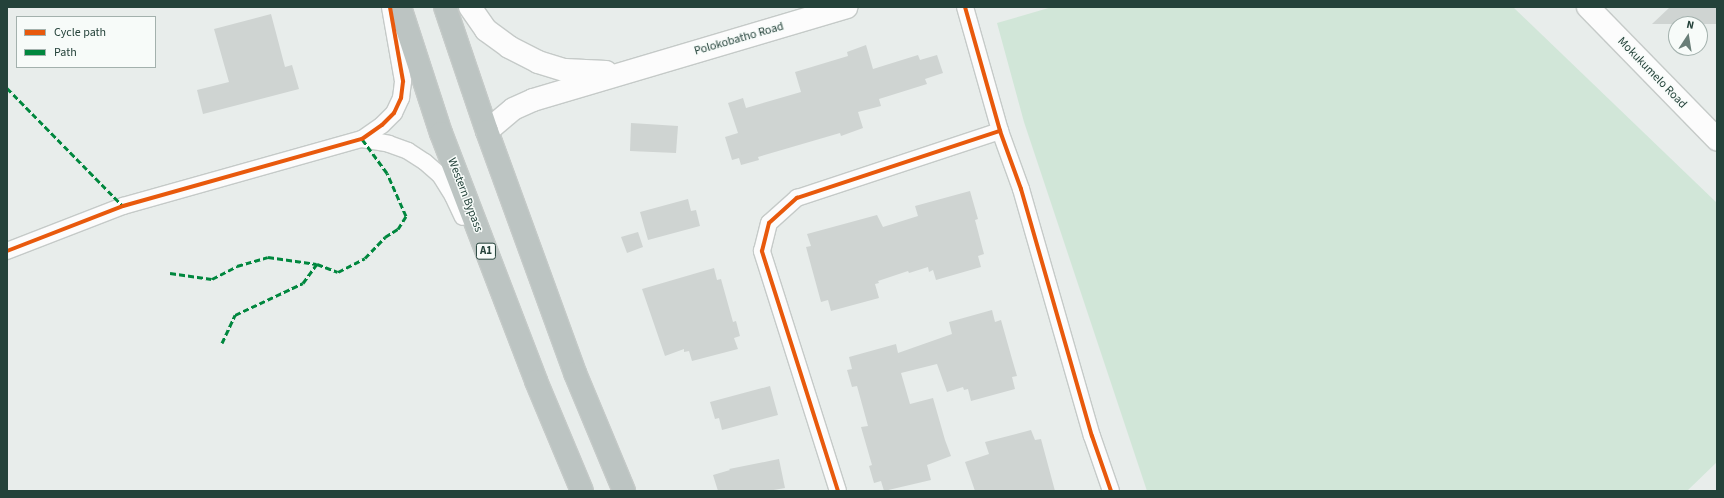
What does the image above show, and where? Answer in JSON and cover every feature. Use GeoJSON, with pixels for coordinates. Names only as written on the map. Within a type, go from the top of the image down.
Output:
{"type":"FeatureCollection","features":[{"type":"Feature","properties":{"kind":"highway","name":"Western Bypass"},"geometry":{"type":"LineString","coordinates":[[400,7],[441,132],[517,331],[582,491]]}},
{"type":"Feature","properties":{"kind":"highway"},"geometry":{"type":"LineString","coordinates":[[445,7],[487,131],[575,373],[624,491]]}},
{"type":"Feature","properties":{"kind":"street"},"geometry":{"type":"LineString","coordinates":[[7,251],[123,206],[362,139],[382,125],[394,113],[401,98],[403,81],[390,7]]}},
{"type":"Feature","properties":{"kind":"street"},"geometry":{"type":"LineString","coordinates":[[470,7],[486,30],[509,47],[538,62],[565,70],[590,72],[632,71]]}},
{"type":"Feature","properties":{"kind":"street","name":"Polokobatho Road"},"geometry":{"type":"LineString","coordinates":[[632,71],[810,12],[847,7]]}},
{"type":"Feature","properties":{"kind":"street"},"geometry":{"type":"LineString","coordinates":[[965,7],[1000,131],[1021,189],[1092,436],[1111,491]]}},
{"type":"Feature","properties":{"kind":"street","name":"Mokukumelo Road"},"geometry":{"type":"LineString","coordinates":[[1588,7],[1717,139]]}},
{"type":"Feature","properties":{"kind":"street"},"geometry":{"type":"LineString","coordinates":[[487,131],[513,109],[533,100],[632,71]]}},
{"type":"Feature","properties":{"kind":"street"},"geometry":{"type":"LineString","coordinates":[[838,491],[762,251],[769,223],[797,198],[1000,131]]}},
{"type":"Feature","properties":{"kind":"street"},"geometry":{"type":"LineString","coordinates":[[362,139],[389,144],[408,151],[425,162],[440,176],[453,196],[517,331]]}},
{"type":"Feature","properties":{"kind":"green space"},"geometry":{"type":"Polygon","coordinates":[[[1052,7],[1513,7],[1717,203],[1717,462],[1687,491],[1147,491],[1024,122],[997,23],[1052,7]]]}},
{"type":"Feature","properties":{"kind":"building"},"geometry":{"type":"Polygon","coordinates":[[[1670,7],[1717,7],[1717,24],[1708,24],[1708,16],[1668,16],[1668,24],[1652,24],[1670,7]]]}},
{"type":"Feature","properties":{"kind":"building"},"geometry":{"type":"Polygon","coordinates":[[[271,14],[285,67],[292,65],[299,89],[203,114],[197,90],[229,82],[214,29],[271,14]]]}},
{"type":"Feature","properties":{"kind":"building"},"geometry":{"type":"Polygon","coordinates":[[[866,45],[873,69],[918,55],[920,60],[937,55],[943,73],[925,79],[927,84],[879,99],[881,106],[858,112],[863,128],[841,136],[840,133],[758,157],[759,160],[741,165],[739,158],[732,160],[725,137],[738,133],[728,103],[743,98],[746,108],[801,92],[795,72],[848,56],[847,52],[866,45]]]}},
{"type":"Feature","properties":{"kind":"building"},"geometry":{"type":"Polygon","coordinates":[[[631,123],[678,126],[676,153],[630,151],[631,123]]]}},
{"type":"Feature","properties":{"kind":"building"},"geometry":{"type":"Polygon","coordinates":[[[970,191],[978,219],[975,220],[984,254],[978,256],[981,267],[936,280],[933,270],[929,272],[928,267],[909,273],[908,271],[878,281],[879,283],[875,284],[879,298],[831,311],[828,300],[821,302],[806,247],[811,246],[807,234],[877,215],[883,227],[918,216],[915,206],[970,191]]]}},
{"type":"Feature","properties":{"kind":"building"},"geometry":{"type":"Polygon","coordinates":[[[688,199],[691,211],[696,210],[700,226],[648,240],[640,212],[688,199]]]}},
{"type":"Feature","properties":{"kind":"building"},"geometry":{"type":"Polygon","coordinates":[[[638,232],[643,247],[627,253],[621,237],[638,232]]]}},
{"type":"Feature","properties":{"kind":"building"},"geometry":{"type":"Polygon","coordinates":[[[714,268],[717,280],[721,279],[733,322],[736,321],[740,336],[734,338],[738,349],[692,361],[689,351],[684,352],[684,349],[665,356],[642,289],[714,268]]]}},
{"type":"Feature","properties":{"kind":"building"},"geometry":{"type":"Polygon","coordinates":[[[992,310],[995,322],[1001,320],[1017,376],[1012,377],[1015,389],[971,401],[968,389],[964,390],[963,387],[947,392],[937,364],[901,373],[910,404],[933,398],[951,456],[927,465],[931,480],[884,491],[881,481],[874,483],[869,466],[872,465],[861,427],[868,426],[857,386],[852,387],[847,370],[852,369],[849,357],[896,344],[898,353],[952,334],[949,322],[992,310]]]}},
{"type":"Feature","properties":{"kind":"building"},"geometry":{"type":"Polygon","coordinates":[[[770,386],[778,415],[722,430],[719,418],[715,419],[710,402],[770,386]]]}},
{"type":"Feature","properties":{"kind":"building"},"geometry":{"type":"Polygon","coordinates":[[[1031,430],[1035,440],[1041,439],[1055,491],[975,491],[965,462],[989,454],[985,442],[1031,430]]]}},
{"type":"Feature","properties":{"kind":"building"},"geometry":{"type":"Polygon","coordinates":[[[779,459],[785,488],[768,491],[718,491],[713,475],[730,470],[729,469],[779,459]]]}},
{"type":"Feature","properties":{"kind":"marked path"},"geometry":{"type":"LineString","coordinates":[[7,88],[123,206]]}},
{"type":"Feature","properties":{"kind":"marked path"},"geometry":{"type":"LineString","coordinates":[[170,273],[212,279],[237,266],[268,257],[317,264],[338,272],[365,258],[385,237],[398,229],[406,216],[387,173],[362,139]]}},
{"type":"Feature","properties":{"kind":"marked path"},"geometry":{"type":"LineString","coordinates":[[222,343],[235,315],[303,283],[317,264]]}},
{"type":"Feature","properties":{"kind":"cycle path"},"geometry":{"type":"LineString","coordinates":[[7,251],[123,206],[362,139],[382,125],[394,113],[401,98],[403,81],[390,7]]}},
{"type":"Feature","properties":{"kind":"cycle path"},"geometry":{"type":"LineString","coordinates":[[965,7],[1000,131],[1021,189],[1092,436],[1111,491]]}},
{"type":"Feature","properties":{"kind":"cycle path"},"geometry":{"type":"LineString","coordinates":[[838,491],[762,251],[769,223],[797,198],[1000,131]]}}]}
